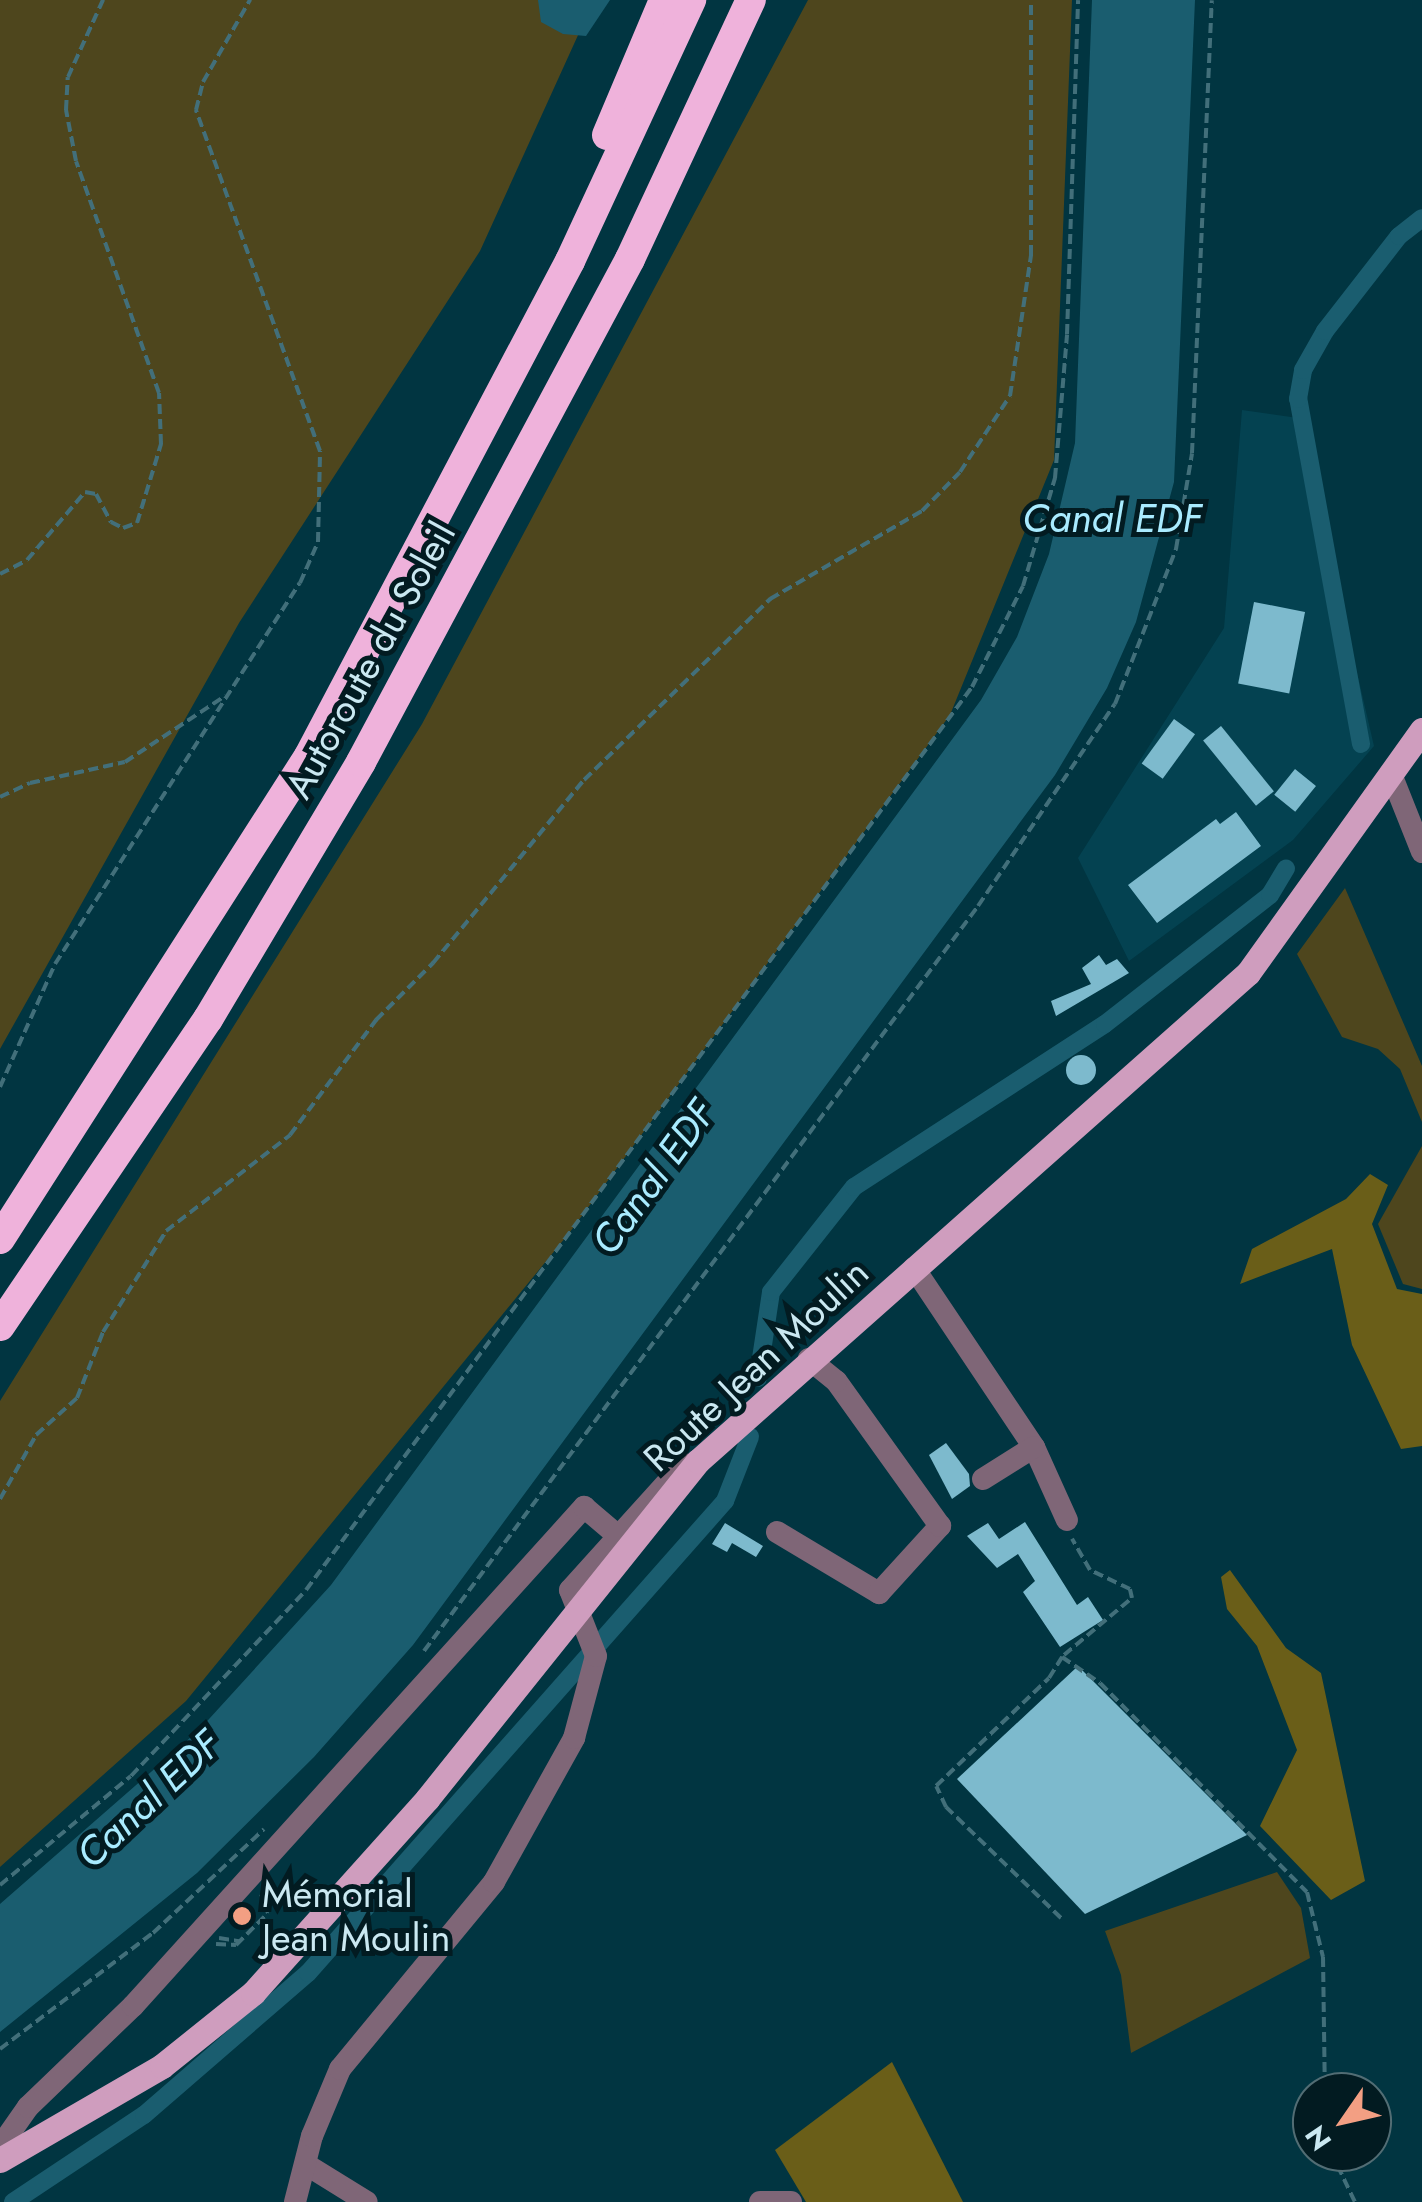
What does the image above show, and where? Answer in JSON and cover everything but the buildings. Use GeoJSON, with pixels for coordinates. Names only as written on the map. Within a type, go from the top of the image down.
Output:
{"type":"FeatureCollection","features":[{"type":"Feature","properties":{"kind":"highway"},"geometry":{"type":"LineString","coordinates":[[570,261],[571,220],[664,0]]}},
{"type":"Feature","properties":{"kind":"highway","name":"Autoroute du Soleil"},"geometry":{"type":"LineString","coordinates":[[0,1239],[310,756],[570,261],[691,0]]}},
{"type":"Feature","properties":{"kind":"highway","name":"Autoroute du Soleil"},"geometry":{"type":"LineString","coordinates":[[0,1326],[208,1019],[362,762],[630,259],[750,0]]}},
{"type":"Feature","properties":{"kind":"main road","name":"Route Jean Moulin"},"geometry":{"type":"LineString","coordinates":[[0,2160],[162,2066],[253,1993],[428,1800],[587,1635],[724,1436],[1248,973],[1422,730]]}},
{"type":"Feature","properties":{"kind":"street"},"geometry":{"type":"LineString","coordinates":[[1391,774],[1422,852]]}},
{"type":"Feature","properties":{"kind":"street"},"geometry":{"type":"LineString","coordinates":[[914,1268],[1034,1447],[1067,1520]]}},
{"type":"Feature","properties":{"kind":"street"},"geometry":{"type":"LineString","coordinates":[[777,1532],[880,1593],[940,1526],[836,1381],[809,1359]]}},
{"type":"Feature","properties":{"kind":"street"},"geometry":{"type":"LineString","coordinates":[[295,2202],[340,2069],[392,2013],[520,1840],[574,1738],[587,1635],[570,1590],[677,1470],[724,1436]]}},
{"type":"Feature","properties":{"kind":"street"},"geometry":{"type":"LineString","coordinates":[[983,1480],[1034,1447]]}},
{"type":"Feature","properties":{"kind":"street"},"geometry":{"type":"LineString","coordinates":[[0,2147],[28,2107],[133,2006],[584,1507],[596,1507],[616,1535]]}},
{"type":"Feature","properties":{"kind":"street"},"geometry":{"type":"LineString","coordinates":[[308,2165],[367,2202]]}},
{"type":"Feature","properties":{"kind":"street"},"geometry":{"type":"LineString","coordinates":[[760,2202],[791,2202]]}},
{"type":"Feature","properties":{"kind":"path"},"geometry":{"type":"LineString","coordinates":[[0,574],[27,560],[85,492],[96,494],[112,522],[123,528],[137,522],[161,444],[160,393],[76,161],[66,110],[68,77],[103,0]]}},
{"type":"Feature","properties":{"kind":"path"},"geometry":{"type":"LineString","coordinates":[[0,1087],[55,964],[300,582],[318,542],[324,503],[320,450],[196,110],[204,82],[250,0]]}},
{"type":"Feature","properties":{"kind":"path"},"geometry":{"type":"LineString","coordinates":[[0,1499],[36,1434],[77,1398],[103,1332],[166,1231],[290,1136],[376,1020],[433,962],[584,780],[770,599],[922,512],[960,472],[1010,396],[1031,255],[1032,0]]}},
{"type":"Feature","properties":{"kind":"path"},"geometry":{"type":"LineString","coordinates":[[0,1885],[131,1776],[306,1590],[972,687],[1023,586],[1055,478],[1067,334],[1078,0]]}},
{"type":"Feature","properties":{"kind":"path"},"geometry":{"type":"LineString","coordinates":[[420,1658],[978,906],[1114,704],[1176,549],[1192,453],[1212,0]]}},
{"type":"Feature","properties":{"kind":"path"},"geometry":{"type":"LineString","coordinates":[[0,797],[30,783],[125,762],[226,694]]}},
{"type":"Feature","properties":{"kind":"path"},"geometry":{"type":"LineString","coordinates":[[1060,1918],[946,1807],[936,1786],[1048,1678],[1062,1657],[1132,1598],[1130,1589],[1090,1570],[1074,1550],[1067,1520]]}},
{"type":"Feature","properties":{"kind":"path"},"geometry":{"type":"LineString","coordinates":[[1062,1657],[1100,1683],[1307,1892],[1324,1956],[1325,2072]]}},
{"type":"Feature","properties":{"kind":"path"},"geometry":{"type":"LineString","coordinates":[[0,2049],[154,1933],[276,1816]]}},
{"type":"Feature","properties":{"kind":"path"},"geometry":{"type":"LineString","coordinates":[[209,1936],[239,1941],[268,1913],[259,1888]]}},
{"type":"Feature","properties":{"kind":"path"},"geometry":{"type":"LineString","coordinates":[[1341,2172],[1355,2202]]}},
{"type":"Feature","properties":{"kind":"shaded area"},"geometry":{"type":"Polygon","coordinates":[[[0,0],[594,0],[480,251],[239,623],[0,1049],[0,0]]]}},
{"type":"Feature","properties":{"kind":"shaded area"},"geometry":{"type":"Polygon","coordinates":[[[808,0],[1072,0],[1054,460],[950,715],[570,1232],[186,1701],[0,1867],[0,1401],[422,724],[808,0]]]}},
{"type":"Feature","properties":{"kind":"shaded area"},"geometry":{"type":"Polygon","coordinates":[[[1242,410],[1298,418],[1374,746],[1293,840],[1129,961],[1078,858],[1224,628],[1242,410]]]}},
{"type":"Feature","properties":{"kind":"shaded area"},"geometry":{"type":"Polygon","coordinates":[[[1345,888],[1422,1066],[1422,1122],[1400,1069],[1378,1049],[1342,1037],[1297,954],[1345,888]]]}},
{"type":"Feature","properties":{"kind":"shaded area"},"geometry":{"type":"Polygon","coordinates":[[[1422,1146],[1422,1289],[1403,1284],[1378,1224],[1422,1146]]]}},
{"type":"Feature","properties":{"kind":"shaded area"},"geometry":{"type":"Polygon","coordinates":[[[1370,1174],[1388,1185],[1372,1224],[1397,1289],[1422,1294],[1422,1446],[1401,1449],[1352,1345],[1332,1249],[1240,1284],[1252,1249],[1346,1199],[1370,1174]]]}},
{"type":"Feature","properties":{"kind":"shaded area"},"geometry":{"type":"Polygon","coordinates":[[[1230,1570],[1286,1648],[1321,1673],[1365,1881],[1331,1900],[1260,1826],[1297,1750],[1257,1646],[1227,1609],[1221,1577],[1230,1570]]]}},
{"type":"Feature","properties":{"kind":"shaded area"},"geometry":{"type":"Polygon","coordinates":[[[1277,1872],[1301,1908],[1310,1958],[1131,2053],[1121,1975],[1105,1931],[1277,1872]]]}},
{"type":"Feature","properties":{"kind":"shaded area"},"geometry":{"type":"Polygon","coordinates":[[[892,2062],[963,2202],[806,2202],[775,2150],[892,2062]]]}},
{"type":"Feature","properties":{"kind":"water"},"geometry":{"type":"Polygon","coordinates":[[[538,0],[610,0],[586,36],[563,34],[541,22],[538,0]]]}},
{"type":"Feature","properties":{"kind":"water","name":"Canal EDF"},"geometry":{"type":"Polygon","coordinates":[[[1092,0],[1195,0],[1174,482],[1136,622],[1107,688],[1055,775],[413,1645],[314,1757],[197,1873],[0,2032],[0,1904],[199,1730],[331,1585],[981,700],[1017,637],[1049,554],[1075,443],[1092,0]]]}},
{"type":"Feature","properties":{"kind":"waterway"},"geometry":{"type":"LineString","coordinates":[[1361,744],[1298,399],[1303,370],[1325,331],[1399,236],[1422,218]]}},
{"type":"Feature","properties":{"kind":"waterway"},"geometry":{"type":"LineString","coordinates":[[758,1378],[771,1292],[854,1187],[1105,1024],[1270,895],[1286,868]]}},
{"type":"Feature","properties":{"kind":"waterway"},"geometry":{"type":"LineString","coordinates":[[13,2202],[144,2115],[308,1973],[725,1501],[750,1437]]}},
{"type":"Feature","properties":{"kind":"place","name":"Mémorial Jean Moulin"},"geometry":{"type":"Point","coordinates":[242,1916]}}]}
